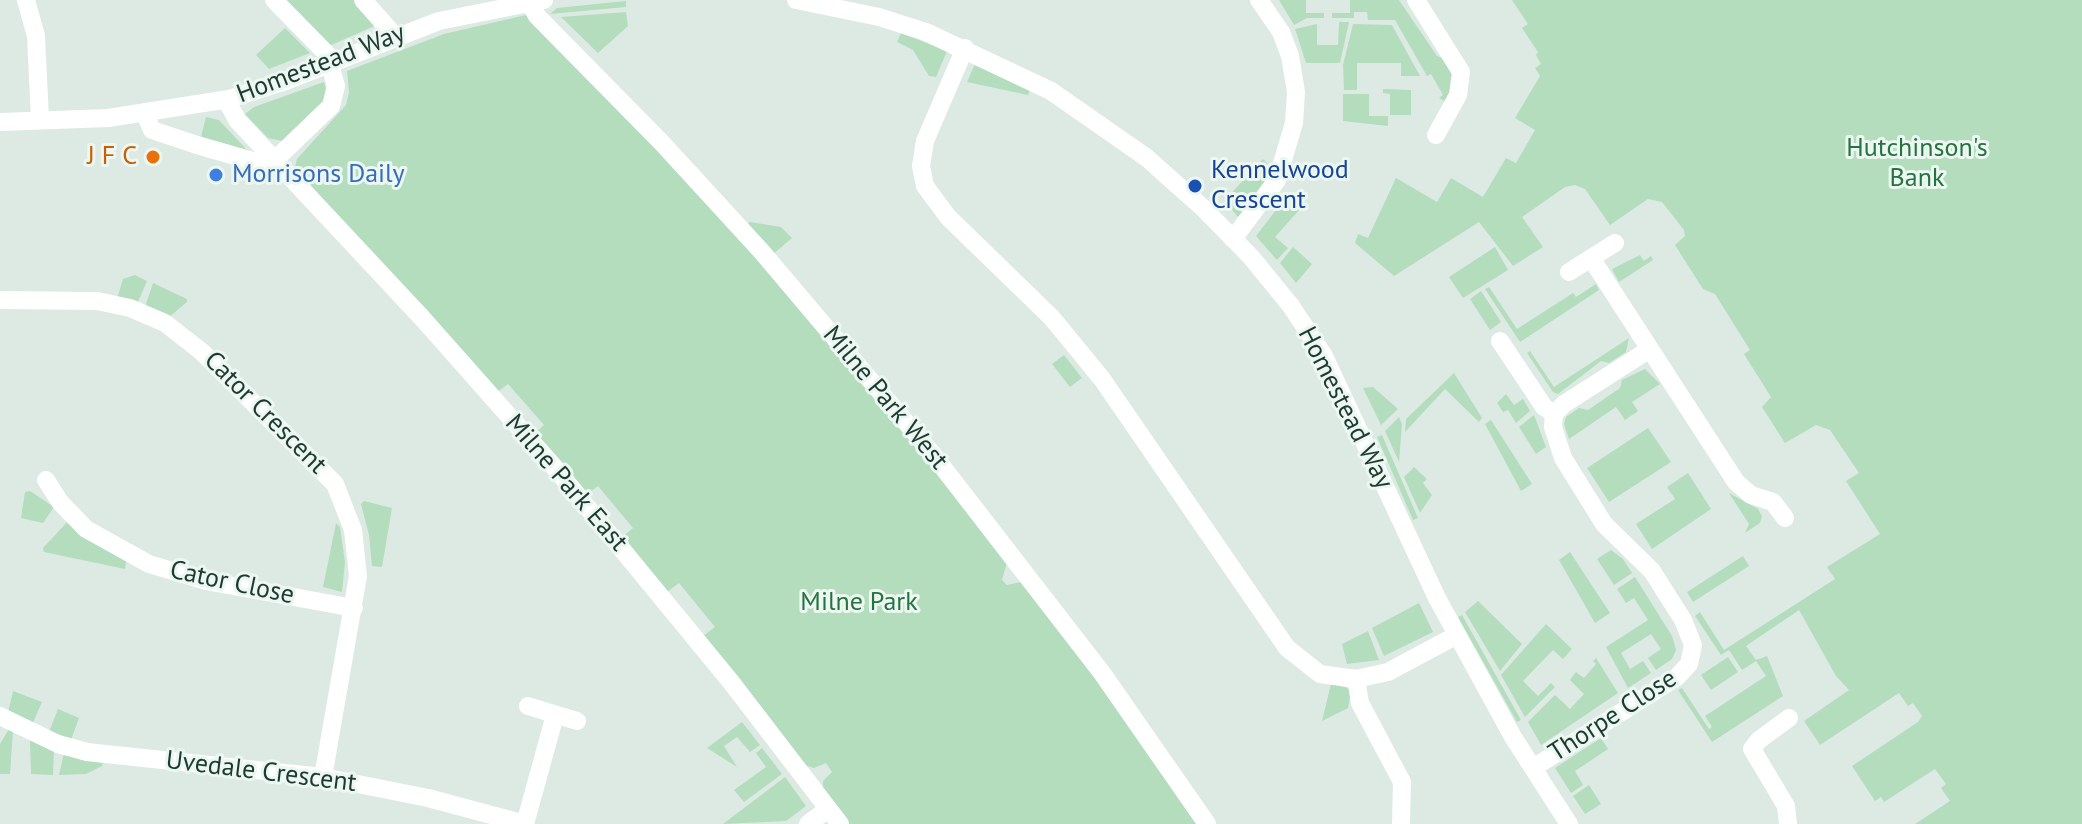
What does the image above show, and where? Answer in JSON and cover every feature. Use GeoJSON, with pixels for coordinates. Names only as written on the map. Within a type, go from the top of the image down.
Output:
{"type":"FeatureCollection","features":[{"type":"Feature","properties":{"kind":"street"},"geometry":{"type":"LineString","coordinates":[[26,0],[36,34],[40,120]]}},
{"type":"Feature","properties":{"kind":"street"},"geometry":{"type":"LineString","coordinates":[[145,114],[149,127],[160,134],[242,159],[261,162],[273,159],[333,103],[336,86],[331,64],[321,47],[274,0]]}},
{"type":"Feature","properties":{"kind":"street"},"geometry":{"type":"LineString","coordinates":[[363,0],[395,36]]}},
{"type":"Feature","properties":{"kind":"street","name":"Homestead Way"},"geometry":{"type":"LineString","coordinates":[[796,0],[879,17],[965,48],[1039,84],[1100,122],[1167,175],[1233,239],[1291,306],[1330,368],[1457,635],[1533,768],[1569,824]]}},
{"type":"Feature","properties":{"kind":"street"},"geometry":{"type":"LineString","coordinates":[[1233,239],[1274,184],[1294,123],[1296,92],[1288,48],[1259,0]]}},
{"type":"Feature","properties":{"kind":"street"},"geometry":{"type":"LineString","coordinates":[[1416,0],[1461,72],[1458,95],[1436,135]]}},
{"type":"Feature","properties":{"kind":"street","name":"Homestead Way"},"geometry":{"type":"LineString","coordinates":[[0,122],[145,114],[226,100],[331,64],[395,36],[448,18],[536,1]]}},
{"type":"Feature","properties":{"kind":"street","name":"Milne Park West"},"geometry":{"type":"LineString","coordinates":[[536,1],[539,18],[662,143],[762,252],[931,452],[1102,673],[1207,824]]}},
{"type":"Feature","properties":{"kind":"street"},"geometry":{"type":"LineString","coordinates":[[965,48],[925,141],[921,166],[928,192],[948,217],[1052,318],[1102,379],[1295,657],[1325,676],[1356,679],[1387,673],[1457,635]]}},
{"type":"Feature","properties":{"kind":"street","name":"Milne Park East"},"geometry":{"type":"LineString","coordinates":[[226,100],[233,115],[423,319],[555,468],[731,682],[834,816]]}},
{"type":"Feature","properties":{"kind":"street"},"geometry":{"type":"LineString","coordinates":[[1569,272],[1615,243]]}},
{"type":"Feature","properties":{"kind":"street"},"geometry":{"type":"LineString","coordinates":[[1591,258],[1736,482],[1751,495],[1773,502],[1785,518]]}},
{"type":"Feature","properties":{"kind":"street","name":"Cator Crescent"},"geometry":{"type":"LineString","coordinates":[[0,300],[113,303],[165,323],[192,342],[335,484],[346,506],[356,542],[358,576],[323,777]]}},
{"type":"Feature","properties":{"kind":"street","name":"Thorpe Close"},"geometry":{"type":"LineString","coordinates":[[1500,341],[1544,407],[1554,414],[1554,433],[1569,469],[1611,534],[1652,571],[1688,628],[1693,650],[1689,664],[1677,677],[1533,768]]}},
{"type":"Feature","properties":{"kind":"street"},"geometry":{"type":"LineString","coordinates":[[1554,414],[1564,404],[1650,349]]}},
{"type":"Feature","properties":{"kind":"street","name":"Cator Close"},"geometry":{"type":"LineString","coordinates":[[46,480],[60,502],[86,529],[149,564],[206,581],[354,608]]}},
{"type":"Feature","properties":{"kind":"street"},"geometry":{"type":"LineString","coordinates":[[1356,679],[1359,701],[1402,782],[1401,824]]}},
{"type":"Feature","properties":{"kind":"street"},"geometry":{"type":"LineString","coordinates":[[528,706],[577,721]]}},
{"type":"Feature","properties":{"kind":"street"},"geometry":{"type":"LineString","coordinates":[[525,824],[555,715]]}},
{"type":"Feature","properties":{"kind":"street","name":"Uvedale Crescent"},"geometry":{"type":"LineString","coordinates":[[0,716],[58,744],[93,753],[323,777],[428,798],[525,824]]}},
{"type":"Feature","properties":{"kind":"street"},"geometry":{"type":"LineString","coordinates":[[1788,824],[1786,806],[1752,749],[1759,740],[1789,718]]}},
{"type":"Feature","properties":{"kind":"street"},"geometry":{"type":"LineString","coordinates":[[808,824],[834,816]]}},
{"type":"Feature","properties":{"kind":"green space"},"geometry":{"type":"Polygon","coordinates":[[[282,0],[354,0],[379,24],[329,46],[282,0]]]}},
{"type":"Feature","properties":{"kind":"green space"},"geometry":{"type":"Polygon","coordinates":[[[1279,0],[1306,0],[1306,13],[1324,13],[1324,18],[1307,18],[1294,25],[1279,0]]]}},
{"type":"Feature","properties":{"kind":"green space"},"geometry":{"type":"Polygon","coordinates":[[[1350,0],[1399,0],[1437,56],[1447,60],[1455,78],[1446,102],[1439,98],[1443,95],[1431,74],[1427,76],[1395,20],[1368,20],[1367,12],[1354,12],[1354,18],[1332,18],[1332,13],[1350,13],[1350,0]]]}},
{"type":"Feature","properties":{"kind":"green space","name":"Hutchinson's Bank"},"geometry":{"type":"Polygon","coordinates":[[[1512,0],[2082,0],[2082,824],[1915,824],[1950,801],[1941,788],[1946,784],[1935,769],[1884,802],[1881,797],[1875,801],[1852,766],[1918,722],[1922,716],[1913,703],[1908,706],[1899,693],[1820,745],[1804,721],[1849,690],[1836,676],[1799,610],[1746,646],[1756,660],[1767,656],[1783,696],[1712,742],[1678,690],[1682,688],[1709,729],[1712,727],[1705,716],[1766,676],[1756,661],[1742,670],[1729,650],[1721,655],[1695,616],[1700,612],[1724,650],[1835,579],[1827,567],[1880,534],[1846,481],[1859,473],[1830,430],[1816,425],[1785,443],[1762,407],[1771,397],[1744,354],[1750,350],[1715,294],[1703,289],[1675,245],[1685,236],[1684,230],[1662,202],[1648,199],[1610,225],[1585,189],[1575,185],[1565,187],[1522,217],[1543,247],[1513,266],[1479,222],[1394,276],[1355,243],[1358,234],[1368,238],[1396,178],[1437,202],[1451,178],[1483,197],[1506,158],[1516,163],[1535,130],[1515,118],[1540,76],[1535,68],[1541,64],[1536,55],[1538,52],[1522,28],[1528,24],[1512,0]]]}},
{"type":"Feature","properties":{"kind":"green space"},"geometry":{"type":"Polygon","coordinates":[[[626,1],[626,7],[550,14],[557,8],[626,1]]]}},
{"type":"Feature","properties":{"kind":"green space"},"geometry":{"type":"Polygon","coordinates":[[[626,12],[628,26],[598,53],[561,17],[626,12]]]}},
{"type":"Feature","properties":{"kind":"green space","name":"Milne Park"},"geometry":{"type":"Polygon","coordinates":[[[526,15],[656,146],[854,367],[1007,562],[1002,580],[1007,585],[1021,582],[1028,585],[1200,824],[848,824],[823,789],[823,781],[832,772],[826,763],[814,768],[804,765],[703,636],[715,627],[679,583],[667,592],[621,538],[633,528],[598,486],[586,495],[533,435],[544,425],[508,384],[496,393],[294,171],[297,159],[346,105],[349,92],[347,71],[444,34],[526,15]]]}},
{"type":"Feature","properties":{"kind":"green space"},"geometry":{"type":"Polygon","coordinates":[[[1339,22],[1349,22],[1340,63],[1306,63],[1295,29],[1317,24],[1317,45],[1338,45],[1339,22]]]}},
{"type":"Feature","properties":{"kind":"green space"},"geometry":{"type":"Polygon","coordinates":[[[1353,24],[1392,25],[1420,76],[1401,76],[1401,63],[1357,63],[1357,90],[1344,90],[1343,65],[1353,24]]]}},
{"type":"Feature","properties":{"kind":"green space"},"geometry":{"type":"Polygon","coordinates":[[[285,28],[310,53],[269,69],[256,55],[285,28]]]}},
{"type":"Feature","properties":{"kind":"green space"},"geometry":{"type":"Polygon","coordinates":[[[901,33],[947,51],[936,77],[929,76],[913,50],[897,42],[901,33]]]}},
{"type":"Feature","properties":{"kind":"green space"},"geometry":{"type":"Polygon","coordinates":[[[975,64],[1030,90],[1028,95],[967,82],[975,64]]]}},
{"type":"Feature","properties":{"kind":"green space"},"geometry":{"type":"Polygon","coordinates":[[[324,82],[328,97],[282,141],[268,138],[245,114],[254,107],[324,82]]]}},
{"type":"Feature","properties":{"kind":"green space"},"geometry":{"type":"Polygon","coordinates":[[[1383,89],[1411,90],[1411,115],[1390,115],[1390,94],[1383,93],[1383,89]]]}},
{"type":"Feature","properties":{"kind":"green space"},"geometry":{"type":"Polygon","coordinates":[[[1343,94],[1369,94],[1369,116],[1388,116],[1388,126],[1343,121],[1343,94]]]}},
{"type":"Feature","properties":{"kind":"green space"},"geometry":{"type":"Polygon","coordinates":[[[206,117],[219,120],[247,150],[201,137],[206,117]]]}},
{"type":"Feature","properties":{"kind":"green space"},"geometry":{"type":"Polygon","coordinates":[[[1263,159],[1273,170],[1240,219],[1224,201],[1263,159]]]}},
{"type":"Feature","properties":{"kind":"green space"},"geometry":{"type":"Polygon","coordinates":[[[1283,201],[1300,209],[1275,237],[1288,248],[1277,260],[1256,236],[1283,201]]]}},
{"type":"Feature","properties":{"kind":"green space"},"geometry":{"type":"Polygon","coordinates":[[[750,222],[781,227],[792,238],[772,255],[746,225],[750,222]]]}},
{"type":"Feature","properties":{"kind":"green space"},"geometry":{"type":"Polygon","coordinates":[[[1293,247],[1312,264],[1296,283],[1280,263],[1293,247]]]}},
{"type":"Feature","properties":{"kind":"green space"},"geometry":{"type":"Polygon","coordinates":[[[1495,247],[1508,270],[1463,298],[1449,277],[1495,247]]]}},
{"type":"Feature","properties":{"kind":"green space"},"geometry":{"type":"Polygon","coordinates":[[[1640,255],[1644,261],[1651,256],[1653,260],[1619,282],[1612,269],[1640,255]]]}},
{"type":"Feature","properties":{"kind":"green space"},"geometry":{"type":"Polygon","coordinates":[[[135,275],[147,281],[137,304],[117,299],[123,279],[135,275]]]}},
{"type":"Feature","properties":{"kind":"green space"},"geometry":{"type":"Polygon","coordinates":[[[153,283],[187,299],[187,302],[168,318],[145,307],[153,283]]]}},
{"type":"Feature","properties":{"kind":"green space"},"geometry":{"type":"Polygon","coordinates":[[[1596,284],[1599,290],[1520,342],[1485,289],[1489,287],[1517,329],[1573,293],[1576,297],[1596,284]]]}},
{"type":"Feature","properties":{"kind":"green space"},"geometry":{"type":"Polygon","coordinates":[[[1481,291],[1501,322],[1490,330],[1470,299],[1481,291]]]}},
{"type":"Feature","properties":{"kind":"green space"},"geometry":{"type":"Polygon","coordinates":[[[1629,338],[1626,352],[1609,363],[1601,361],[1558,394],[1553,392],[1527,353],[1530,351],[1554,387],[1629,338]]]}},
{"type":"Feature","properties":{"kind":"green space"},"geometry":{"type":"Polygon","coordinates":[[[1064,355],[1082,378],[1070,387],[1052,364],[1064,355]]]}},
{"type":"Feature","properties":{"kind":"green space"},"geometry":{"type":"Polygon","coordinates":[[[1645,369],[1660,384],[1632,402],[1638,411],[1625,420],[1616,407],[1569,439],[1564,424],[1566,417],[1579,408],[1588,410],[1620,388],[1622,380],[1645,369]]]}},
{"type":"Feature","properties":{"kind":"green space"},"geometry":{"type":"Polygon","coordinates":[[[1454,373],[1482,418],[1479,422],[1445,389],[1405,432],[1406,419],[1454,373]]]}},
{"type":"Feature","properties":{"kind":"green space"},"geometry":{"type":"Polygon","coordinates":[[[1373,387],[1398,409],[1381,425],[1363,388],[1373,387]]]}},
{"type":"Feature","properties":{"kind":"green space"},"geometry":{"type":"Polygon","coordinates":[[[1506,394],[1514,405],[1523,399],[1530,411],[1516,423],[1508,410],[1503,412],[1497,403],[1506,394]]]}},
{"type":"Feature","properties":{"kind":"green space"},"geometry":{"type":"Polygon","coordinates":[[[1534,415],[1546,447],[1536,454],[1519,427],[1534,415]]]}},
{"type":"Feature","properties":{"kind":"green space"},"geometry":{"type":"Polygon","coordinates":[[[1399,417],[1402,424],[1399,462],[1385,431],[1399,417]]]}},
{"type":"Feature","properties":{"kind":"green space"},"geometry":{"type":"Polygon","coordinates":[[[1491,420],[1532,484],[1521,491],[1485,424],[1491,420]]]}},
{"type":"Feature","properties":{"kind":"green space"},"geometry":{"type":"Polygon","coordinates":[[[1648,428],[1671,462],[1609,502],[1587,468],[1648,428]]]}},
{"type":"Feature","properties":{"kind":"green space"},"geometry":{"type":"Polygon","coordinates":[[[1382,435],[1418,518],[1413,520],[1377,437],[1382,435]]]}},
{"type":"Feature","properties":{"kind":"green space"},"geometry":{"type":"Polygon","coordinates":[[[1414,467],[1427,479],[1423,483],[1432,495],[1420,513],[1404,477],[1414,467]]]}},
{"type":"Feature","properties":{"kind":"green space"},"geometry":{"type":"Polygon","coordinates":[[[1688,473],[1711,509],[1652,549],[1636,524],[1675,499],[1667,487],[1688,473]]]}},
{"type":"Feature","properties":{"kind":"green space"},"geometry":{"type":"Polygon","coordinates":[[[30,491],[54,507],[43,523],[21,518],[25,492],[30,491]]]}},
{"type":"Feature","properties":{"kind":"green space"},"geometry":{"type":"Polygon","coordinates":[[[1729,493],[1758,509],[1762,516],[1760,523],[1745,533],[1749,524],[1729,493]]]}},
{"type":"Feature","properties":{"kind":"green space"},"geometry":{"type":"Polygon","coordinates":[[[364,501],[392,508],[382,567],[372,566],[369,535],[361,504],[364,501]]]}},
{"type":"Feature","properties":{"kind":"green space"},"geometry":{"type":"Polygon","coordinates":[[[69,520],[126,561],[125,569],[44,552],[43,548],[69,520]]]}},
{"type":"Feature","properties":{"kind":"green space"},"geometry":{"type":"Polygon","coordinates":[[[336,523],[340,527],[345,562],[342,592],[323,587],[336,523]]]}},
{"type":"Feature","properties":{"kind":"green space"},"geometry":{"type":"Polygon","coordinates":[[[1611,550],[1623,559],[1632,573],[1614,585],[1597,559],[1611,550]]]}},
{"type":"Feature","properties":{"kind":"green space"},"geometry":{"type":"Polygon","coordinates":[[[1570,552],[1610,613],[1595,623],[1559,560],[1570,552]]]}},
{"type":"Feature","properties":{"kind":"green space"},"geometry":{"type":"Polygon","coordinates":[[[1743,556],[1749,566],[1693,602],[1687,592],[1743,556]]]}},
{"type":"Feature","properties":{"kind":"green space"},"geometry":{"type":"Polygon","coordinates":[[[1635,577],[1672,636],[1676,650],[1672,659],[1656,670],[1648,658],[1661,649],[1651,634],[1621,653],[1630,669],[1643,661],[1651,673],[1628,688],[1606,647],[1648,620],[1634,598],[1626,603],[1617,589],[1635,577]]]}},
{"type":"Feature","properties":{"kind":"green space"},"geometry":{"type":"Polygon","coordinates":[[[1478,601],[1522,644],[1500,671],[1465,612],[1478,601]]]}},
{"type":"Feature","properties":{"kind":"green space"},"geometry":{"type":"Polygon","coordinates":[[[1419,603],[1433,632],[1384,656],[1372,628],[1419,603]]]}},
{"type":"Feature","properties":{"kind":"green space"},"geometry":{"type":"Polygon","coordinates":[[[1462,615],[1521,720],[1517,722],[1458,617],[1462,615]]]}},
{"type":"Feature","properties":{"kind":"green space"},"geometry":{"type":"Polygon","coordinates":[[[1546,624],[1572,649],[1563,659],[1553,650],[1523,681],[1538,696],[1551,683],[1555,687],[1525,717],[1501,675],[1546,624]]]}},
{"type":"Feature","properties":{"kind":"green space"},"geometry":{"type":"Polygon","coordinates":[[[1368,631],[1379,660],[1347,664],[1342,644],[1368,631]]]}},
{"type":"Feature","properties":{"kind":"green space"},"geometry":{"type":"Polygon","coordinates":[[[1728,657],[1738,672],[1711,690],[1701,675],[1728,657]]]}},
{"type":"Feature","properties":{"kind":"green space"},"geometry":{"type":"Polygon","coordinates":[[[1596,658],[1618,693],[1541,745],[1528,722],[1555,695],[1570,709],[1584,694],[1570,680],[1576,672],[1584,678],[1596,664],[1593,661],[1596,658]]]}},
{"type":"Feature","properties":{"kind":"green space"},"geometry":{"type":"Polygon","coordinates":[[[1331,684],[1348,688],[1351,692],[1348,708],[1322,721],[1331,684]]]}},
{"type":"Feature","properties":{"kind":"green space"},"geometry":{"type":"Polygon","coordinates":[[[13,691],[42,702],[32,725],[8,713],[13,691]]]}},
{"type":"Feature","properties":{"kind":"green space"},"geometry":{"type":"Polygon","coordinates":[[[58,709],[79,718],[71,740],[49,732],[58,709]]]}},
{"type":"Feature","properties":{"kind":"green space"},"geometry":{"type":"Polygon","coordinates":[[[742,722],[760,745],[750,752],[737,737],[724,746],[737,767],[707,748],[742,722]]]}},
{"type":"Feature","properties":{"kind":"green space"},"geometry":{"type":"Polygon","coordinates":[[[9,729],[13,731],[10,774],[0,774],[0,744],[9,729]]]}},
{"type":"Feature","properties":{"kind":"green space"},"geometry":{"type":"Polygon","coordinates":[[[1601,738],[1608,749],[1575,771],[1583,785],[1571,793],[1555,768],[1601,738]]]}},
{"type":"Feature","properties":{"kind":"green space"},"geometry":{"type":"Polygon","coordinates":[[[30,739],[54,749],[53,775],[31,774],[30,739]]]}},
{"type":"Feature","properties":{"kind":"green space"},"geometry":{"type":"Polygon","coordinates":[[[762,748],[782,774],[744,802],[734,790],[766,767],[756,753],[762,748]]]}},
{"type":"Feature","properties":{"kind":"green space"},"geometry":{"type":"Polygon","coordinates":[[[64,753],[103,763],[86,774],[59,775],[64,753]]]}},
{"type":"Feature","properties":{"kind":"green space"},"geometry":{"type":"Polygon","coordinates":[[[785,777],[806,806],[786,821],[723,824],[785,777]]]}},
{"type":"Feature","properties":{"kind":"green space"},"geometry":{"type":"Polygon","coordinates":[[[1589,785],[1601,804],[1585,814],[1573,796],[1589,785]]]}},
{"type":"Feature","properties":{"kind":"place","name":"J F C"},"geometry":{"type":"Point","coordinates":[153,157]}},
{"type":"Feature","properties":{"kind":"place","name":"Morrisons Daily"},"geometry":{"type":"Point","coordinates":[216,175]}},
{"type":"Feature","properties":{"kind":"place","name":"Kennelwood Crescent"},"geometry":{"type":"Point","coordinates":[1195,186]}}]}
